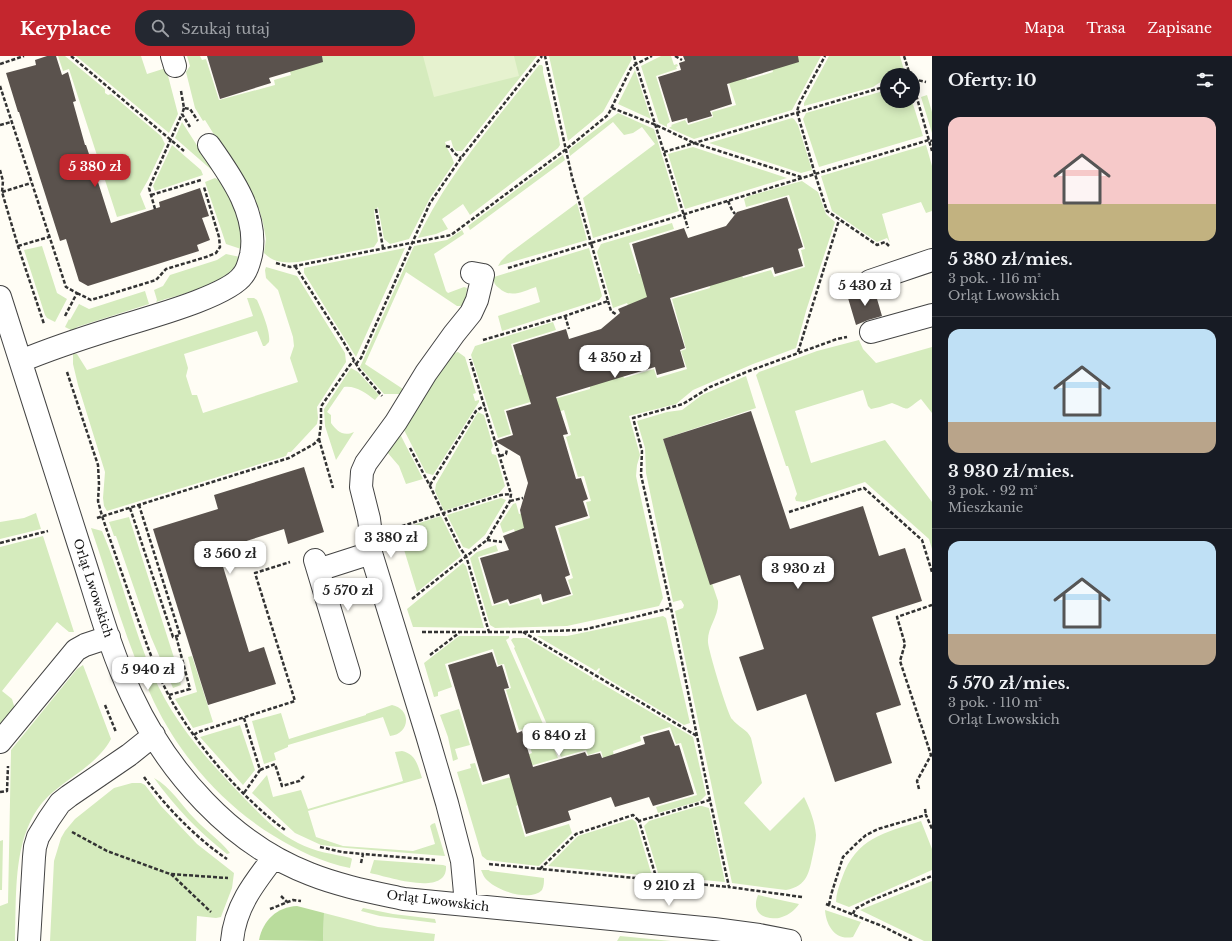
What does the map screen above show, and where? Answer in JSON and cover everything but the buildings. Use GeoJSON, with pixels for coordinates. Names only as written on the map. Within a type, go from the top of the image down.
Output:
{"type":"FeatureCollection","features":[{"type":"Feature","properties":{"kind":"street"},"geometry":{"type":"LineString","coordinates":[[21,360],[52,348],[196,301],[236,283],[243,275],[248,267],[252,249],[249,216],[228,171],[209,145]]}},
{"type":"Feature","properties":{"kind":"street"},"geometry":{"type":"LineString","coordinates":[[870,281],[932,260]]}},
{"type":"Feature","properties":{"kind":"street"},"geometry":{"type":"LineString","coordinates":[[466,904],[462,861],[428,735],[371,544],[370,519],[361,487],[362,472],[366,463],[396,422],[426,374],[454,334],[471,313],[477,300],[478,274]]}},
{"type":"Feature","properties":{"kind":"street","name":"Orląt Lwowskich"},"geometry":{"type":"LineString","coordinates":[[0,296],[109,637],[132,698],[163,752],[204,802],[238,833],[274,857],[309,874],[367,891],[408,899],[714,929],[790,941]]}},
{"type":"Feature","properties":{"kind":"street"},"geometry":{"type":"LineString","coordinates":[[871,332],[932,315]]}},
{"type":"Feature","properties":{"kind":"street"},"geometry":{"type":"LineString","coordinates":[[349,673],[317,565],[371,544]]}},
{"type":"Feature","properties":{"kind":"street"},"geometry":{"type":"LineString","coordinates":[[0,742],[76,650],[85,645],[109,637]]}},
{"type":"Feature","properties":{"kind":"street"},"geometry":{"type":"LineString","coordinates":[[29,941],[34,857],[38,837],[60,804],[69,796],[129,755],[154,735]]}},
{"type":"Feature","properties":{"kind":"street"},"geometry":{"type":"LineString","coordinates":[[233,937],[237,916],[248,893],[274,857]]}},
{"type":"Feature","properties":{"kind":"path"},"geometry":{"type":"LineString","coordinates":[[0,64],[24,56]]}},
{"type":"Feature","properties":{"kind":"path"},"geometry":{"type":"LineString","coordinates":[[71,56],[187,153]]}},
{"type":"Feature","properties":{"kind":"path"},"geometry":{"type":"LineString","coordinates":[[544,56],[572,177],[611,311],[617,316]]}},
{"type":"Feature","properties":{"kind":"path"},"geometry":{"type":"LineString","coordinates":[[334,492],[319,439],[322,405],[350,364],[355,363],[361,358],[430,203],[461,158],[544,56]]}},
{"type":"Feature","properties":{"kind":"path"},"geometry":{"type":"LineString","coordinates":[[634,56],[688,228]]}},
{"type":"Feature","properties":{"kind":"path"},"geometry":{"type":"LineString","coordinates":[[272,262],[290,267],[451,235],[566,150],[608,115],[631,68],[652,56]]}},
{"type":"Feature","properties":{"kind":"path"},"geometry":{"type":"LineString","coordinates":[[675,56],[682,60]]}},
{"type":"Feature","properties":{"kind":"path"},"geometry":{"type":"LineString","coordinates":[[826,56],[799,104],[797,112],[827,211],[877,245],[885,242],[902,258],[906,269]]}},
{"type":"Feature","properties":{"kind":"path"},"geometry":{"type":"LineString","coordinates":[[904,56],[908,68]]}},
{"type":"Feature","properties":{"kind":"path"},"geometry":{"type":"LineString","coordinates":[[920,81],[926,82]]}},
{"type":"Feature","properties":{"kind":"path"},"geometry":{"type":"LineString","coordinates":[[0,86],[66,287],[77,293],[92,300],[156,280],[166,269],[216,253],[220,247],[219,237],[201,180]]}},
{"type":"Feature","properties":{"kind":"path"},"geometry":{"type":"LineString","coordinates":[[664,152],[880,88]]}},
{"type":"Feature","properties":{"kind":"path"},"geometry":{"type":"LineString","coordinates":[[180,89],[184,108],[190,109],[205,134],[209,145]]}},
{"type":"Feature","properties":{"kind":"path"},"geometry":{"type":"LineString","coordinates":[[920,106],[931,141],[932,151]]}},
{"type":"Feature","properties":{"kind":"path"},"geometry":{"type":"LineString","coordinates":[[612,108],[656,125],[694,143],[801,177]]}},
{"type":"Feature","properties":{"kind":"path"},"geometry":{"type":"LineString","coordinates":[[155,209],[149,188],[182,114]]}},
{"type":"Feature","properties":{"kind":"path"},"geometry":{"type":"LineString","coordinates":[[0,125],[11,122]]}},
{"type":"Feature","properties":{"kind":"path"},"geometry":{"type":"LineString","coordinates":[[478,274],[591,243],[801,177],[931,141]]}},
{"type":"Feature","properties":{"kind":"path"},"geometry":{"type":"LineString","coordinates":[[446,146],[450,147],[454,153],[461,158]]}},
{"type":"Feature","properties":{"kind":"path"},"geometry":{"type":"LineString","coordinates":[[0,170],[3,181],[2,192],[45,328]]}},
{"type":"Feature","properties":{"kind":"path"},"geometry":{"type":"LineString","coordinates":[[151,196],[228,171]]}},
{"type":"Feature","properties":{"kind":"path"},"geometry":{"type":"LineString","coordinates":[[2,192],[31,183]]}},
{"type":"Feature","properties":{"kind":"path"},"geometry":{"type":"LineString","coordinates":[[728,200],[735,214]]}},
{"type":"Feature","properties":{"kind":"path"},"geometry":{"type":"LineString","coordinates":[[376,209],[383,248]]}},
{"type":"Feature","properties":{"kind":"path"},"geometry":{"type":"LineString","coordinates":[[798,352],[839,220]]}},
{"type":"Feature","properties":{"kind":"path"},"geometry":{"type":"LineString","coordinates":[[18,246],[49,237]]}},
{"type":"Feature","properties":{"kind":"path"},"geometry":{"type":"LineString","coordinates":[[295,266],[355,363],[381,394],[430,486],[443,514],[466,556],[489,632]]}},
{"type":"Feature","properties":{"kind":"path"},"geometry":{"type":"LineString","coordinates":[[146,283],[149,290]]}},
{"type":"Feature","properties":{"kind":"path"},"geometry":{"type":"LineString","coordinates":[[64,318],[77,293]]}},
{"type":"Feature","properties":{"kind":"path"},"geometry":{"type":"LineString","coordinates":[[482,340],[565,316],[608,301]]}},
{"type":"Feature","properties":{"kind":"path"},"geometry":{"type":"LineString","coordinates":[[565,316],[569,329]]}},
{"type":"Feature","properties":{"kind":"path"},"geometry":{"type":"LineString","coordinates":[[729,887],[671,608],[641,475],[642,451],[633,418],[683,404],[710,387],[798,352],[837,339]]}},
{"type":"Feature","properties":{"kind":"path"},"geometry":{"type":"LineString","coordinates":[[409,602],[487,540],[510,501],[511,494],[485,405],[469,357]]}},
{"type":"Feature","properties":{"kind":"path"},"geometry":{"type":"LineString","coordinates":[[64,365],[98,465],[100,484],[98,501],[102,516],[146,643],[169,695],[186,724],[201,745],[244,793],[280,826],[290,833]]}},
{"type":"Feature","properties":{"kind":"path"},"geometry":{"type":"LineString","coordinates":[[430,486],[476,412],[485,405]]}},
{"type":"Feature","properties":{"kind":"path"},"geometry":{"type":"LineString","coordinates":[[92,519],[289,458],[314,444],[319,439]]}},
{"type":"Feature","properties":{"kind":"path"},"geometry":{"type":"LineString","coordinates":[[500,456],[506,454],[507,449]]}},
{"type":"Feature","properties":{"kind":"path"},"geometry":{"type":"LineString","coordinates":[[789,512],[864,488],[922,540],[932,572]]}},
{"type":"Feature","properties":{"kind":"path"},"geometry":{"type":"LineString","coordinates":[[371,544],[443,514],[511,494]]}},
{"type":"Feature","properties":{"kind":"path"},"geometry":{"type":"LineString","coordinates":[[510,501],[523,498]]}},
{"type":"Feature","properties":{"kind":"path"},"geometry":{"type":"LineString","coordinates":[[139,505],[180,635],[176,636]]}},
{"type":"Feature","properties":{"kind":"path"},"geometry":{"type":"LineString","coordinates":[[130,508],[173,637],[176,636]]}},
{"type":"Feature","properties":{"kind":"path"},"geometry":{"type":"LineString","coordinates":[[0,543],[54,530]]}},
{"type":"Feature","properties":{"kind":"path"},"geometry":{"type":"LineString","coordinates":[[487,540],[502,542]]}},
{"type":"Feature","properties":{"kind":"path"},"geometry":{"type":"LineString","coordinates":[[194,735],[198,732],[295,701],[255,573],[292,561]]}},
{"type":"Feature","properties":{"kind":"path"},"geometry":{"type":"LineString","coordinates":[[919,789],[917,781],[931,756],[900,661],[905,644],[896,617],[932,605]]}},
{"type":"Feature","properties":{"kind":"path"},"geometry":{"type":"LineString","coordinates":[[418,632],[523,632],[587,629],[671,608]]}},
{"type":"Feature","properties":{"kind":"path"},"geometry":{"type":"LineString","coordinates":[[523,632],[697,736]]}},
{"type":"Feature","properties":{"kind":"path"},"geometry":{"type":"LineString","coordinates":[[426,658],[459,633]]}},
{"type":"Feature","properties":{"kind":"path"},"geometry":{"type":"LineString","coordinates":[[169,695],[190,689],[176,636]]}},
{"type":"Feature","properties":{"kind":"path"},"geometry":{"type":"LineString","coordinates":[[244,718],[260,770]]}},
{"type":"Feature","properties":{"kind":"path"},"geometry":{"type":"LineString","coordinates":[[244,793],[260,770],[275,764],[282,786],[299,781],[305,775]]}},
{"type":"Feature","properties":{"kind":"path"},"geometry":{"type":"LineString","coordinates":[[142,780],[148,782]]}},
{"type":"Feature","properties":{"kind":"path"},"geometry":{"type":"LineString","coordinates":[[0,792],[7,791]]}},
{"type":"Feature","properties":{"kind":"path"},"geometry":{"type":"LineString","coordinates":[[639,821],[710,800]]}},
{"type":"Feature","properties":{"kind":"path"},"geometry":{"type":"LineString","coordinates":[[925,809],[932,829]]}},
{"type":"Feature","properties":{"kind":"path"},"geometry":{"type":"LineString","coordinates":[[540,869],[576,834],[632,815],[639,821],[657,880]]}},
{"type":"Feature","properties":{"kind":"path"},"geometry":{"type":"LineString","coordinates":[[829,905],[843,857],[856,844],[866,835],[878,829],[926,815]]}},
{"type":"Feature","properties":{"kind":"path"},"geometry":{"type":"LineString","coordinates":[[69,830],[106,851],[170,874],[233,879]]}},
{"type":"Feature","properties":{"kind":"path"},"geometry":{"type":"LineString","coordinates":[[317,847],[342,852],[438,860]]}},
{"type":"Feature","properties":{"kind":"path"},"geometry":{"type":"LineString","coordinates":[[360,866],[363,854]]}},
{"type":"Feature","properties":{"kind":"path"},"geometry":{"type":"LineString","coordinates":[[484,864],[729,887],[802,897]]}},
{"type":"Feature","properties":{"kind":"path"},"geometry":{"type":"LineString","coordinates":[[170,874],[233,937]]}},
{"type":"Feature","properties":{"kind":"path"},"geometry":{"type":"LineString","coordinates":[[852,914],[855,909],[870,901],[932,876]]}},
{"type":"Feature","properties":{"kind":"path"},"geometry":{"type":"LineString","coordinates":[[281,896],[287,902]]}},
{"type":"Feature","properties":{"kind":"path"},"geometry":{"type":"LineString","coordinates":[[826,904],[912,941]]}},
{"type":"Feature","properties":{"kind":"green space"},"geometry":{"type":"Polygon","coordinates":[[[58,56],[65,56],[105,89],[105,93],[108,95],[111,94],[161,136],[165,144],[140,194],[146,209],[117,217],[69,69],[63,71],[58,56]]]}},
{"type":"Feature","properties":{"kind":"green space"},"geometry":{"type":"Polygon","coordinates":[[[76,56],[141,56],[147,74],[166,68],[178,114],[169,133],[76,56]]]}},
{"type":"Feature","properties":{"kind":"green space"},"geometry":{"type":"Polygon","coordinates":[[[187,56],[200,56],[202,60],[206,59],[219,100],[275,85],[274,80],[291,75],[285,56],[537,56],[462,151],[456,151],[451,140],[445,142],[454,163],[430,198],[409,239],[390,244],[384,239],[378,207],[374,211],[378,241],[374,247],[298,262],[280,262],[272,259],[264,253],[266,239],[259,209],[205,120],[203,121],[195,108],[186,72],[190,66],[187,56]]]}},
{"type":"Feature","properties":{"kind":"green space"},"geometry":{"type":"Polygon","coordinates":[[[423,56],[514,56],[519,76],[434,97],[423,56]]]}},
{"type":"Feature","properties":{"kind":"green space"},"geometry":{"type":"Polygon","coordinates":[[[549,56],[631,56],[632,59],[603,112],[568,141],[549,56]]]}},
{"type":"Feature","properties":{"kind":"green space"},"geometry":{"type":"Polygon","coordinates":[[[661,56],[671,56],[674,65],[677,64],[678,66],[676,67],[677,69],[656,76],[670,122],[667,124],[667,127],[659,123],[641,66],[661,56]]]}},
{"type":"Feature","properties":{"kind":"green space"},"geometry":{"type":"Polygon","coordinates":[[[785,56],[821,56],[792,110],[694,139],[669,128],[672,126],[671,125],[685,120],[688,125],[713,117],[712,112],[736,105],[728,80],[745,75],[747,80],[773,72],[771,66],[785,56]]]}},
{"type":"Feature","properties":{"kind":"green space"},"geometry":{"type":"Polygon","coordinates":[[[829,56],[900,56],[903,68],[880,68],[880,83],[873,87],[804,106],[804,103],[829,56]]]}},
{"type":"Feature","properties":{"kind":"green space"},"geometry":{"type":"Polygon","coordinates":[[[539,65],[542,65],[543,67],[559,139],[560,145],[558,148],[470,215],[463,204],[442,219],[448,229],[436,234],[418,238],[430,214],[458,169],[539,65]]]}},
{"type":"Feature","properties":{"kind":"green space"},"geometry":{"type":"Polygon","coordinates":[[[635,70],[651,119],[618,104],[635,70]]]}},
{"type":"Feature","properties":{"kind":"green space"},"geometry":{"type":"Polygon","coordinates":[[[880,92],[880,108],[914,108],[923,136],[819,167],[803,119],[806,113],[880,92]]]}},
{"type":"Feature","properties":{"kind":"green space"},"geometry":{"type":"Polygon","coordinates":[[[927,95],[932,112],[932,133],[921,97],[927,95]]]}},
{"type":"Feature","properties":{"kind":"green space"},"geometry":{"type":"Polygon","coordinates":[[[618,113],[654,129],[679,211],[593,238],[583,198],[655,144],[642,127],[633,133],[624,135],[613,122],[570,156],[569,151],[571,148],[618,113]]]}},
{"type":"Feature","properties":{"kind":"green space"},"geometry":{"type":"Polygon","coordinates":[[[792,118],[798,125],[812,170],[801,173],[709,143],[792,118]]]}},
{"type":"Feature","properties":{"kind":"green space"},"geometry":{"type":"Polygon","coordinates":[[[182,122],[214,172],[175,138],[182,122]]]}},
{"type":"Feature","properties":{"kind":"green space"},"geometry":{"type":"Polygon","coordinates":[[[172,145],[201,170],[203,175],[155,191],[153,186],[172,145]]]}},
{"type":"Feature","properties":{"kind":"green space"},"geometry":{"type":"Polygon","coordinates":[[[926,145],[932,166],[932,211],[926,213],[921,202],[882,214],[890,243],[887,238],[877,242],[832,211],[821,176],[926,145]]]}},
{"type":"Feature","properties":{"kind":"green space"},"geometry":{"type":"Polygon","coordinates":[[[693,147],[787,178],[685,209],[668,154],[693,147]]]}},
{"type":"Feature","properties":{"kind":"green space"},"geometry":{"type":"Polygon","coordinates":[[[563,155],[565,160],[470,230],[468,226],[563,155]]]}},
{"type":"Feature","properties":{"kind":"green space"},"geometry":{"type":"Polygon","coordinates":[[[215,178],[221,181],[238,212],[244,250],[226,244],[205,182],[215,178]]]}},
{"type":"Feature","properties":{"kind":"green space"},"geometry":{"type":"Polygon","coordinates":[[[802,181],[818,192],[826,214],[835,222],[806,311],[796,348],[753,364],[693,390],[676,404],[629,416],[640,455],[636,476],[663,598],[659,606],[567,626],[495,628],[490,625],[470,558],[477,552],[496,545],[498,551],[478,557],[492,606],[507,602],[509,606],[539,598],[542,605],[573,595],[568,580],[573,578],[558,528],[590,518],[586,502],[591,501],[584,476],[578,477],[566,437],[571,435],[564,410],[558,412],[554,399],[590,389],[590,385],[622,374],[624,378],[654,369],[657,378],[687,369],[681,351],[686,349],[672,299],[710,288],[709,283],[741,273],[743,278],[771,270],[774,277],[805,267],[801,250],[805,249],[789,195],[746,207],[744,199],[749,196],[802,181]]]}},
{"type":"Feature","properties":{"kind":"green space"},"geometry":{"type":"Polygon","coordinates":[[[577,203],[587,240],[498,266],[507,255],[577,203]]]}},
{"type":"Feature","properties":{"kind":"green space"},"geometry":{"type":"Polygon","coordinates":[[[672,223],[674,229],[629,243],[639,274],[647,271],[656,300],[629,308],[627,303],[613,308],[597,252],[601,244],[672,223]]]}},
{"type":"Feature","properties":{"kind":"green space"},"geometry":{"type":"Polygon","coordinates":[[[462,230],[464,234],[434,254],[446,291],[448,293],[464,287],[467,288],[466,298],[462,306],[457,306],[406,272],[365,364],[406,391],[400,394],[384,394],[360,367],[414,246],[447,240],[462,230]]]}},
{"type":"Feature","properties":{"kind":"green space"},"geometry":{"type":"Polygon","coordinates":[[[42,246],[57,293],[67,299],[55,322],[47,318],[45,315],[24,250],[42,246]]]}},
{"type":"Feature","properties":{"kind":"green space"},"geometry":{"type":"Polygon","coordinates":[[[405,248],[356,357],[304,273],[304,268],[405,248]]]}},
{"type":"Feature","properties":{"kind":"green space"},"geometry":{"type":"Polygon","coordinates":[[[589,248],[602,296],[599,300],[502,331],[498,316],[540,302],[536,287],[512,294],[503,291],[496,286],[494,277],[589,248]]]}},
{"type":"Feature","properties":{"kind":"green space"},"geometry":{"type":"Polygon","coordinates":[[[226,254],[240,257],[236,266],[217,281],[191,292],[156,302],[157,300],[154,290],[163,286],[170,275],[217,260],[226,254]]]}},
{"type":"Feature","properties":{"kind":"green space"},"geometry":{"type":"Polygon","coordinates":[[[266,267],[297,276],[345,353],[346,362],[317,407],[317,424],[291,452],[288,452],[286,456],[107,511],[104,506],[103,498],[105,472],[78,385],[73,364],[73,353],[77,354],[87,370],[253,316],[247,298],[254,298],[257,300],[269,332],[269,342],[263,346],[257,331],[184,354],[188,368],[186,376],[192,395],[197,395],[203,413],[298,382],[290,358],[294,346],[293,337],[278,290],[266,278],[266,267]]]}},
{"type":"Feature","properties":{"kind":"green space"},"geometry":{"type":"Polygon","coordinates":[[[145,291],[149,304],[77,327],[73,331],[65,327],[79,304],[89,309],[145,291]]]}},
{"type":"Feature","properties":{"kind":"green space"},"geometry":{"type":"Polygon","coordinates":[[[553,322],[556,330],[511,344],[520,375],[528,373],[537,400],[504,410],[511,434],[498,438],[471,355],[475,346],[553,322]]]}},
{"type":"Feature","properties":{"kind":"green space"},"geometry":{"type":"Polygon","coordinates":[[[859,340],[863,349],[876,363],[932,347],[932,413],[921,399],[909,408],[892,403],[871,409],[868,406],[863,390],[795,411],[811,463],[885,440],[932,502],[932,549],[929,539],[865,482],[804,502],[796,501],[795,498],[797,494],[788,466],[786,466],[756,375],[759,372],[817,351],[859,340]]]}},
{"type":"Feature","properties":{"kind":"green space"},"geometry":{"type":"Polygon","coordinates":[[[458,352],[465,357],[476,393],[473,394],[475,401],[479,400],[479,402],[433,475],[426,473],[402,426],[451,354],[458,352]]]}},
{"type":"Feature","properties":{"kind":"green space"},"geometry":{"type":"Polygon","coordinates":[[[351,368],[358,372],[379,395],[375,400],[356,388],[344,387],[327,412],[331,415],[331,423],[338,431],[347,434],[354,432],[336,460],[325,426],[324,409],[351,368]]]}},
{"type":"Feature","properties":{"kind":"green space"},"geometry":{"type":"Polygon","coordinates":[[[746,376],[756,408],[663,439],[718,601],[717,612],[708,637],[709,647],[715,668],[732,719],[747,732],[751,738],[762,783],[744,803],[770,831],[804,797],[813,820],[816,837],[808,872],[803,882],[786,890],[732,883],[675,611],[683,608],[684,605],[681,600],[673,602],[646,473],[645,448],[637,421],[667,412],[682,410],[702,395],[746,376]]]}},
{"type":"Feature","properties":{"kind":"green space"},"geometry":{"type":"Polygon","coordinates":[[[478,412],[484,415],[493,446],[491,450],[492,454],[496,455],[505,486],[499,493],[444,511],[435,491],[436,484],[478,412]]]}},
{"type":"Feature","properties":{"kind":"green space"},"geometry":{"type":"Polygon","coordinates":[[[397,435],[401,436],[423,479],[406,484],[399,466],[387,452],[397,435]]]}},
{"type":"Feature","properties":{"kind":"green space"},"geometry":{"type":"Polygon","coordinates":[[[501,498],[506,500],[485,535],[469,549],[463,547],[447,515],[501,498]]]}},
{"type":"Feature","properties":{"kind":"green space"},"geometry":{"type":"Polygon","coordinates":[[[516,503],[519,514],[534,510],[540,528],[516,535],[514,529],[503,533],[500,524],[513,504],[516,503]]]}},
{"type":"Feature","properties":{"kind":"green space"},"geometry":{"type":"Polygon","coordinates":[[[36,513],[41,529],[0,539],[0,522],[24,518],[36,513]]]}},
{"type":"Feature","properties":{"kind":"green space"},"geometry":{"type":"Polygon","coordinates":[[[441,516],[461,556],[417,592],[402,543],[404,542],[401,529],[441,516]]]}},
{"type":"Feature","properties":{"kind":"green space"},"geometry":{"type":"Polygon","coordinates":[[[129,517],[176,664],[181,685],[173,688],[151,637],[116,536],[114,536],[109,522],[129,517]]]}},
{"type":"Feature","properties":{"kind":"green space"},"geometry":{"type":"Polygon","coordinates":[[[91,528],[102,531],[153,675],[161,693],[193,741],[231,785],[276,829],[290,839],[311,849],[351,858],[350,868],[330,863],[301,851],[255,824],[220,794],[190,760],[165,722],[144,681],[127,638],[91,528]]]}},
{"type":"Feature","properties":{"kind":"green space"},"geometry":{"type":"Polygon","coordinates":[[[43,536],[74,632],[69,632],[57,622],[2,691],[12,699],[15,709],[0,727],[0,547],[43,536]]]}},
{"type":"Feature","properties":{"kind":"green space"},"geometry":{"type":"Polygon","coordinates":[[[463,563],[466,566],[484,628],[413,627],[407,609],[463,563]]]}},
{"type":"Feature","properties":{"kind":"green space"},"geometry":{"type":"Polygon","coordinates":[[[663,616],[666,618],[690,723],[684,725],[598,673],[599,668],[596,671],[537,636],[567,636],[663,616]]]}},
{"type":"Feature","properties":{"kind":"green space"},"geometry":{"type":"Polygon","coordinates":[[[459,636],[509,636],[506,640],[558,758],[530,766],[527,755],[532,753],[524,729],[519,730],[506,690],[511,688],[504,664],[498,665],[493,649],[445,664],[452,687],[438,692],[438,696],[434,697],[424,663],[459,636]]]}},
{"type":"Feature","properties":{"kind":"green space"},"geometry":{"type":"Polygon","coordinates":[[[513,638],[527,638],[593,678],[593,681],[594,679],[693,737],[706,795],[700,801],[658,813],[656,807],[697,795],[681,743],[676,744],[670,727],[640,736],[641,741],[613,751],[614,757],[604,761],[601,751],[588,755],[586,750],[561,757],[514,648],[515,647],[511,640],[513,638]]]}},
{"type":"Feature","properties":{"kind":"green space"},"geometry":{"type":"Polygon","coordinates":[[[192,656],[213,722],[193,728],[175,699],[197,692],[188,657],[192,656]]]}},
{"type":"Feature","properties":{"kind":"green space"},"geometry":{"type":"Polygon","coordinates":[[[83,665],[111,739],[106,747],[92,762],[53,792],[39,806],[30,823],[23,842],[19,861],[15,941],[0,941],[0,906],[8,903],[11,750],[77,669],[83,665]]]}},
{"type":"Feature","properties":{"kind":"green space"},"geometry":{"type":"Polygon","coordinates":[[[392,705],[403,711],[406,721],[402,731],[397,734],[390,736],[383,717],[288,745],[288,747],[274,753],[276,760],[264,764],[252,721],[281,713],[289,739],[366,715],[392,705]]]}},
{"type":"Feature","properties":{"kind":"green space"},"geometry":{"type":"Polygon","coordinates":[[[459,709],[470,745],[455,749],[458,759],[453,761],[448,737],[440,715],[459,709]]]}},
{"type":"Feature","properties":{"kind":"green space"},"geometry":{"type":"Polygon","coordinates":[[[240,725],[255,770],[243,785],[200,737],[240,725]]]}},
{"type":"Feature","properties":{"kind":"green space"},"geometry":{"type":"Polygon","coordinates":[[[402,751],[410,755],[416,761],[422,778],[308,811],[316,837],[343,846],[413,851],[435,844],[430,826],[435,823],[445,856],[321,845],[295,833],[252,793],[267,775],[273,797],[301,790],[308,809],[403,781],[395,752],[402,751]]]}},
{"type":"Feature","properties":{"kind":"green space"},"geometry":{"type":"Polygon","coordinates":[[[475,763],[482,785],[515,776],[523,803],[516,806],[525,837],[569,824],[572,833],[539,866],[487,860],[482,856],[457,772],[471,768],[470,764],[475,763]]]}},
{"type":"Feature","properties":{"kind":"green space"},"geometry":{"type":"Polygon","coordinates":[[[154,778],[166,786],[194,818],[230,853],[227,854],[197,828],[170,799],[154,778]]]}},
{"type":"Feature","properties":{"kind":"green space"},"geometry":{"type":"Polygon","coordinates":[[[132,783],[141,783],[145,785],[161,806],[197,844],[234,873],[232,888],[221,917],[216,918],[197,916],[196,941],[50,941],[54,861],[61,838],[75,819],[114,788],[132,783]]]}},
{"type":"Feature","properties":{"kind":"green space"},"geometry":{"type":"Polygon","coordinates":[[[699,806],[709,808],[725,882],[659,876],[644,826],[649,821],[699,806]]]}},
{"type":"Feature","properties":{"kind":"green space"},"geometry":{"type":"Polygon","coordinates":[[[632,819],[636,822],[652,876],[548,866],[578,836],[632,819]]]}},
{"type":"Feature","properties":{"kind":"green space"},"geometry":{"type":"Polygon","coordinates":[[[921,821],[932,849],[932,870],[849,907],[836,902],[839,887],[848,865],[855,854],[863,846],[883,834],[921,821]]]}},
{"type":"Feature","properties":{"kind":"green space"},"geometry":{"type":"Polygon","coordinates":[[[3,840],[2,890],[0,890],[0,841],[3,840]]]}},
{"type":"Feature","properties":{"kind":"green space"},"geometry":{"type":"Polygon","coordinates":[[[374,860],[446,866],[444,876],[437,881],[415,883],[370,873],[374,860]]]}},
{"type":"Feature","properties":{"kind":"green space"},"geometry":{"type":"Polygon","coordinates":[[[481,870],[544,878],[543,887],[542,890],[530,895],[515,894],[493,885],[486,879],[481,870]]]}},
{"type":"Feature","properties":{"kind":"green space"},"geometry":{"type":"Polygon","coordinates":[[[932,881],[932,941],[924,941],[860,910],[932,881]]]}},
{"type":"Feature","properties":{"kind":"green space"},"geometry":{"type":"Polygon","coordinates":[[[758,895],[799,904],[787,915],[779,918],[770,918],[762,915],[757,910],[756,903],[758,895]]]}},
{"type":"Feature","properties":{"kind":"green space"},"geometry":{"type":"Polygon","coordinates":[[[297,906],[324,913],[323,941],[259,940],[264,926],[272,916],[283,909],[297,906]]]}},
{"type":"Feature","properties":{"kind":"green space"},"geometry":{"type":"Polygon","coordinates":[[[363,908],[393,914],[435,919],[436,923],[380,916],[361,911],[363,908]]]}},
{"type":"Feature","properties":{"kind":"green space"},"geometry":{"type":"Polygon","coordinates":[[[825,910],[861,922],[853,937],[841,937],[836,934],[827,921],[825,910]]]}},
{"type":"Feature","properties":{"kind":"green space"},"geometry":{"type":"Polygon","coordinates":[[[324,913],[378,927],[435,934],[434,941],[323,941],[324,913]]]}},
{"type":"Feature","properties":{"kind":"green space"},"geometry":{"type":"Polygon","coordinates":[[[620,936],[671,941],[617,941],[620,936]]]}}]}
